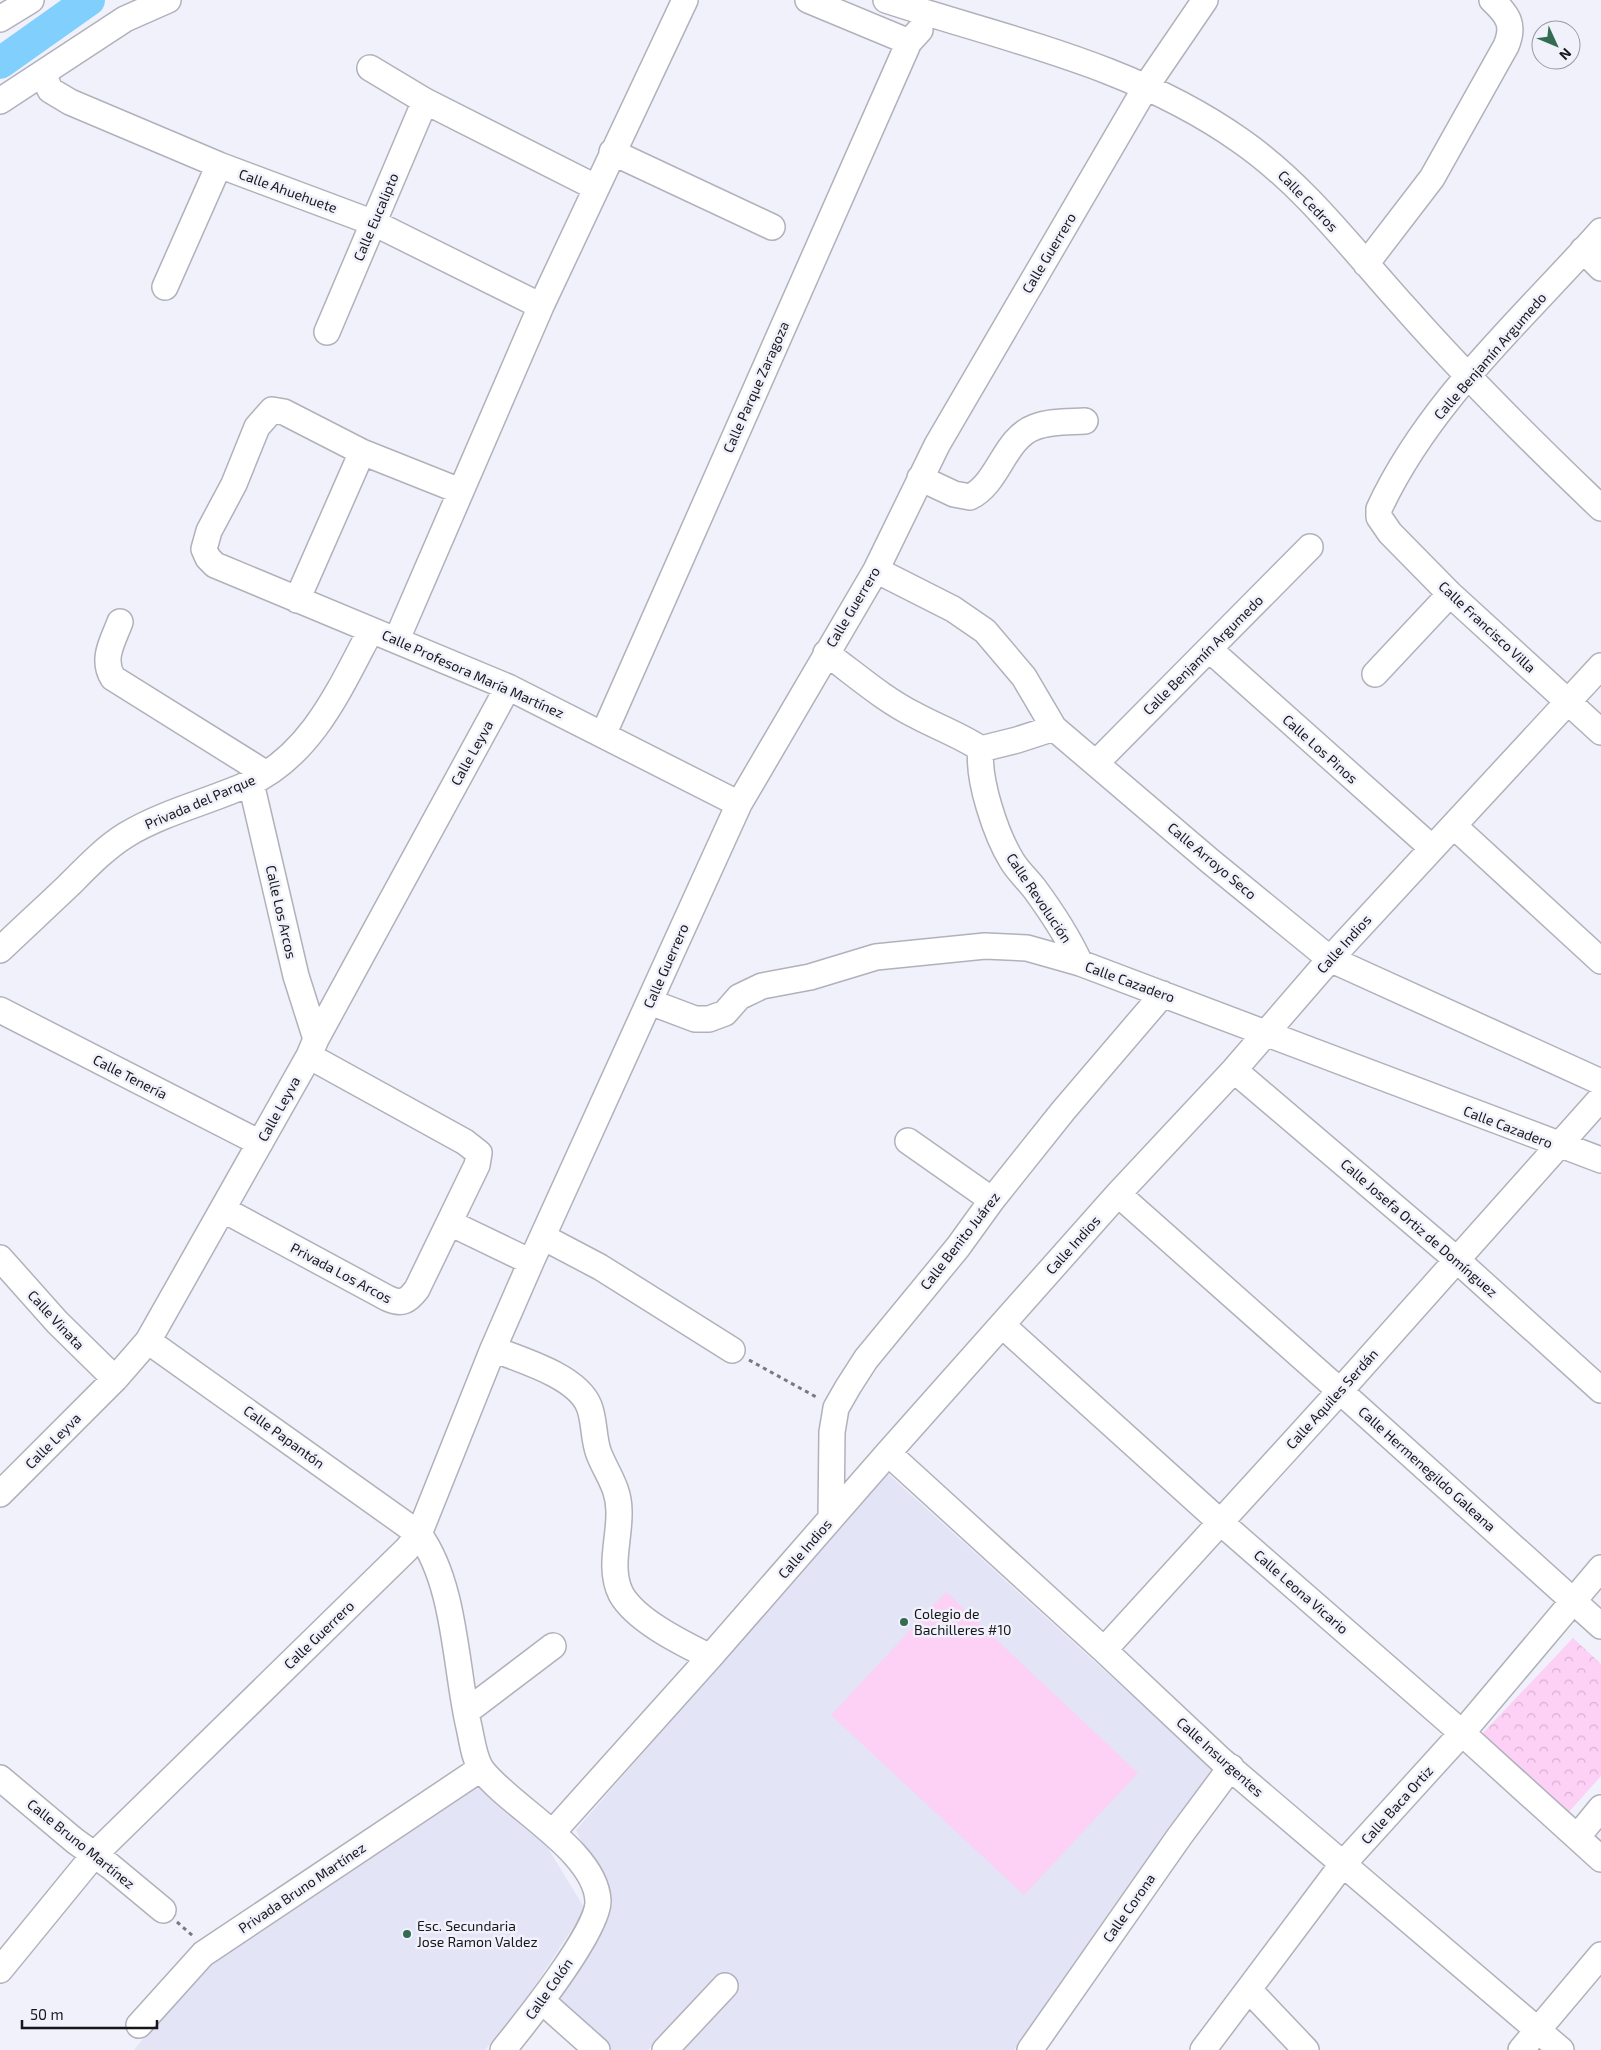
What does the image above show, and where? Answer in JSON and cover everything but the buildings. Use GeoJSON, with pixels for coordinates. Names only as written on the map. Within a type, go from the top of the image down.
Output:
{"type":"FeatureCollection","features":[{"type":"Feature","properties":{"kind":"street"},"geometry":{"type":"LineString","coordinates":[[0,19],[31,0]]}},
{"type":"Feature","properties":{"kind":"street"},"geometry":{"type":"LineString","coordinates":[[0,101],[125,19],[168,0]]}},
{"type":"Feature","properties":{"kind":"street"},"geometry":{"type":"LineString","coordinates":[[397,639],[541,306],[595,187],[685,0]]}},
{"type":"Feature","properties":{"kind":"street"},"geometry":{"type":"LineString","coordinates":[[808,0],[909,42],[934,16]]}},
{"type":"Feature","properties":{"kind":"street","name":"Calle Cedros"},"geometry":{"type":"LineString","coordinates":[[886,0],[1085,61],[1146,85],[1240,140],[1286,175],[1505,416],[1601,508]]}},
{"type":"Feature","properties":{"kind":"street","name":"Calle Guerrero"},"geometry":{"type":"LineString","coordinates":[[0,1970],[94,1855],[400,1556],[419,1534],[493,1348],[739,804],[876,570],[941,436],[1146,85],[1205,0]]}},
{"type":"Feature","properties":{"kind":"street"},"geometry":{"type":"LineString","coordinates":[[1366,264],[1432,178],[1506,46],[1510,37],[1511,24],[1507,15],[1492,0]]}},
{"type":"Feature","properties":{"kind":"street","name":"Calle Parque Zaragoza"},"geometry":{"type":"LineString","coordinates":[[604,733],[909,42]]}},
{"type":"Feature","properties":{"kind":"street"},"geometry":{"type":"LineString","coordinates":[[370,68],[425,101],[595,187]]}},
{"type":"Feature","properties":{"kind":"street","name":"Calle Ahuehuete"},"geometry":{"type":"LineString","coordinates":[[42,73],[50,90],[70,102],[219,165],[374,222],[541,306]]}},
{"type":"Feature","properties":{"kind":"street","name":"Calle Eucalipto"},"geometry":{"type":"LineString","coordinates":[[327,332],[425,101]]}},
{"type":"Feature","properties":{"kind":"street"},"geometry":{"type":"LineString","coordinates":[[612,152],[772,228]]}},
{"type":"Feature","properties":{"kind":"street"},"geometry":{"type":"LineString","coordinates":[[165,287],[219,165]]}},
{"type":"Feature","properties":{"kind":"street","name":"Calle Benjamín Argumedo"},"geometry":{"type":"LineString","coordinates":[[1379,517],[1379,509],[1401,467],[1468,376],[1601,230]]}},
{"type":"Feature","properties":{"kind":"street"},"geometry":{"type":"LineString","coordinates":[[1583,250],[1601,268]]}},
{"type":"Feature","properties":{"kind":"street","name":"Calle Profesora María Martínez"},"geometry":{"type":"LineString","coordinates":[[362,452],[291,415],[272,410],[257,428],[234,484],[209,531],[204,549],[205,554],[214,564],[508,687],[604,733],[739,804]]}},
{"type":"Feature","properties":{"kind":"street"},"geometry":{"type":"LineString","coordinates":[[920,478],[954,494],[970,497],[981,489],[1017,442],[1028,431],[1047,424],[1085,421]]}},
{"type":"Feature","properties":{"kind":"street"},"geometry":{"type":"LineString","coordinates":[[297,600],[362,452],[460,491]]}},
{"type":"Feature","properties":{"kind":"street","name":"Calle Francisco Villa"},"geometry":{"type":"LineString","coordinates":[[1379,517],[1390,533],[1450,594],[1601,732]]}},
{"type":"Feature","properties":{"kind":"street","name":"Calle Benjamín Argumedo"},"geometry":{"type":"LineString","coordinates":[[1096,763],[1310,547]]}},
{"type":"Feature","properties":{"kind":"street","name":"Calle Arroyo Seco"},"geometry":{"type":"LineString","coordinates":[[876,570],[953,610],[985,631],[1024,677],[1054,728],[1210,861],[1330,959],[1601,1082]]}},
{"type":"Feature","properties":{"kind":"street"},"geometry":{"type":"LineString","coordinates":[[1375,674],[1450,594]]}},
{"type":"Feature","properties":{"kind":"street"},"geometry":{"type":"LineString","coordinates":[[120,622],[108,654],[107,666],[113,678],[258,778]]}},
{"type":"Feature","properties":{"kind":"street","name":"Privada del Parque"},"geometry":{"type":"LineString","coordinates":[[0,950],[100,854],[125,836],[150,822],[258,778],[286,760],[310,734],[329,707],[371,630]]}},
{"type":"Feature","properties":{"kind":"street","name":"Calle Los Pinos"},"geometry":{"type":"LineString","coordinates":[[1209,649],[1432,848]]}},
{"type":"Feature","properties":{"kind":"street"},"geometry":{"type":"LineString","coordinates":[[826,653],[898,705],[981,748],[997,746],[1054,728]]}},
{"type":"Feature","properties":{"kind":"street","name":"Calle Indios"},"geometry":{"type":"LineString","coordinates":[[553,1832],[710,1658],[888,1453],[1118,1194],[1234,1070],[1264,1032],[1330,959],[1601,666]]}},
{"type":"Feature","properties":{"kind":"street","name":"Calle Leyva"},"geometry":{"type":"LineString","coordinates":[[0,1494],[115,1379],[148,1341],[224,1210],[508,687]]}},
{"type":"Feature","properties":{"kind":"street","name":"Calle Revolución"},"geometry":{"type":"LineString","coordinates":[[981,748],[982,779],[988,801],[1007,851],[1064,932],[1080,963]]}},
{"type":"Feature","properties":{"kind":"street","name":"Calle Los Arcos"},"geometry":{"type":"LineString","coordinates":[[258,778],[296,976],[313,1047]]}},
{"type":"Feature","properties":{"kind":"street"},"geometry":{"type":"LineString","coordinates":[[1454,826],[1601,961]]}},
{"type":"Feature","properties":{"kind":"street","name":"Calle Cazadero"},"geometry":{"type":"LineString","coordinates":[[650,1002],[694,1019],[710,1020],[725,1013],[739,997],[762,986],[810,977],[876,957],[985,946],[1027,948],[1080,963],[1558,1146],[1601,1160]]}},
{"type":"Feature","properties":{"kind":"street","name":"Calle Benito Juárez"},"geometry":{"type":"LineString","coordinates":[[832,1518],[831,1448],[836,1408],[866,1359],[958,1247],[992,1200],[1062,1111],[1163,994]]}},
{"type":"Feature","properties":{"kind":"street","name":"Calle Tenería"},"geometry":{"type":"LineString","coordinates":[[0,1010],[260,1143]]}},
{"type":"Feature","properties":{"kind":"street","name":"Privada Los Arcos"},"geometry":{"type":"LineString","coordinates":[[224,1210],[368,1289],[402,1302],[408,1301],[417,1288],[450,1223],[480,1155],[477,1150],[313,1047]]}},
{"type":"Feature","properties":{"kind":"street","name":"Calle Josefa Ortiz de Domínguez"},"geometry":{"type":"LineString","coordinates":[[1234,1070],[1457,1260],[1601,1390]]}},
{"type":"Feature","properties":{"kind":"street","name":"Calle Aquiles Serdán"},"geometry":{"type":"LineString","coordinates":[[1104,1650],[1340,1391],[1601,1098]]}},
{"type":"Feature","properties":{"kind":"street"},"geometry":{"type":"LineString","coordinates":[[908,1141],[992,1200]]}},
{"type":"Feature","properties":{"kind":"street","name":"Calle Hermenegildo Galeana"},"geometry":{"type":"LineString","coordinates":[[1118,1194],[1601,1626]]}},
{"type":"Feature","properties":{"kind":"street"},"geometry":{"type":"LineString","coordinates":[[450,1223],[531,1262]]}},
{"type":"Feature","properties":{"kind":"street"},"geometry":{"type":"LineString","coordinates":[[543,1237],[600,1267],[732,1350]]}},
{"type":"Feature","properties":{"kind":"street","name":"Calle Vinata"},"geometry":{"type":"LineString","coordinates":[[0,1258],[57,1322],[115,1379]]}},
{"type":"Feature","properties":{"kind":"street","name":"Calle Leona Vicario"},"geometry":{"type":"LineString","coordinates":[[1002,1325],[1220,1521],[1578,1836],[1601,1859]]}},
{"type":"Feature","properties":{"kind":"street","name":"Calle Papantón"},"geometry":{"type":"LineString","coordinates":[[148,1341],[419,1534]]}},
{"type":"Feature","properties":{"kind":"street"},"geometry":{"type":"LineString","coordinates":[[493,1348],[571,1384],[586,1400],[591,1412],[598,1452],[612,1477],[618,1498],[620,1510],[615,1572],[621,1594],[631,1607],[663,1631],[710,1658]]}},
{"type":"Feature","properties":{"kind":"street","name":"Calle Insurgentes"},"geometry":{"type":"LineString","coordinates":[[888,1453],[1231,1767],[1342,1865],[1560,2050]]}},
{"type":"Feature","properties":{"kind":"street"},"geometry":{"type":"LineString","coordinates":[[419,1534],[434,1558],[448,1607],[466,1712],[480,1769]]}},
{"type":"Feature","properties":{"kind":"street","name":"Calle Baca Ortiz"},"geometry":{"type":"LineString","coordinates":[[1203,2050],[1250,1990],[1342,1865],[1462,1733],[1601,1568]]}},
{"type":"Feature","properties":{"kind":"street"},"geometry":{"type":"LineString","coordinates":[[466,1712],[553,1646]]}},
{"type":"Feature","properties":{"kind":"street","name":"Calle Corona"},"geometry":{"type":"LineString","coordinates":[[1030,2050],[1179,1836],[1231,1767]]}},
{"type":"Feature","properties":{"kind":"street","name":"Calle Colón"},"geometry":{"type":"LineString","coordinates":[[480,1769],[496,1786],[553,1832],[580,1862],[592,1882],[598,1901],[592,1925],[542,2001],[503,2050]]}},
{"type":"Feature","properties":{"kind":"street","name":"Privada Bruno Martínez"},"geometry":{"type":"LineString","coordinates":[[139,2025],[198,1958],[209,1949],[480,1769]]}},
{"type":"Feature","properties":{"kind":"street","name":"Calle Bruno Martínez"},"geometry":{"type":"LineString","coordinates":[[0,1778],[163,1910]]}},
{"type":"Feature","properties":{"kind":"street"},"geometry":{"type":"LineString","coordinates":[[1578,1836],[1601,1808]]}},
{"type":"Feature","properties":{"kind":"street"},"geometry":{"type":"LineString","coordinates":[[1521,2050],[1536,2029],[1601,1955]]}},
{"type":"Feature","properties":{"kind":"street"},"geometry":{"type":"LineString","coordinates":[[664,2050],[725,1986]]}},
{"type":"Feature","properties":{"kind":"street"},"geometry":{"type":"LineString","coordinates":[[1250,1990],[1306,2050]]}},
{"type":"Feature","properties":{"kind":"street"},"geometry":{"type":"LineString","coordinates":[[542,2001],[597,2050]]}},
{"type":"Feature","properties":{"kind":"path"},"geometry":{"type":"LineString","coordinates":[[732,1350],[836,1408]]}},
{"type":"Feature","properties":{"kind":"path"},"geometry":{"type":"LineString","coordinates":[[163,1910],[209,1949]]}},
{"type":"Feature","properties":{"kind":"shaded area","name":"Colegio de Bachilleres #10"},"geometry":{"type":"Polygon","coordinates":[[[886,1472],[1215,1771],[1014,2050],[678,2050],[740,1988],[719,1974],[648,2050],[603,2050],[556,2004],[609,1903],[576,1830],[886,1472]]]}},
{"type":"Feature","properties":{"kind":"shaded area","name":"Esc. Secundaria Jose Ramon Valdez"},"geometry":{"type":"Polygon","coordinates":[[[476,1775],[546,1845],[585,1909],[522,2006],[485,2050],[134,2050],[208,1958],[476,1775]]]}},
{"type":"Feature","properties":{"kind":"green space"},"geometry":{"type":"Polygon","coordinates":[[[946,1592],[1138,1773],[1024,1895],[831,1715],[946,1592]]]}},
{"type":"Feature","properties":{"kind":"green space"},"geometry":{"type":"Polygon","coordinates":[[[1573,1638],[1601,1664],[1601,1776],[1568,1813],[1482,1734],[1573,1638]]]}},
{"type":"Feature","properties":{"kind":"waterway"},"geometry":{"type":"LineString","coordinates":[[0,63],[89,0]]}},
{"type":"Feature","properties":{"kind":"place","name":"Colegio de Bachilleres #10"},"geometry":{"type":"Point","coordinates":[904,1622]}},
{"type":"Feature","properties":{"kind":"place","name":"Esc. Secundaria Jose Ramon Valdez"},"geometry":{"type":"Point","coordinates":[407,1934]}}]}
